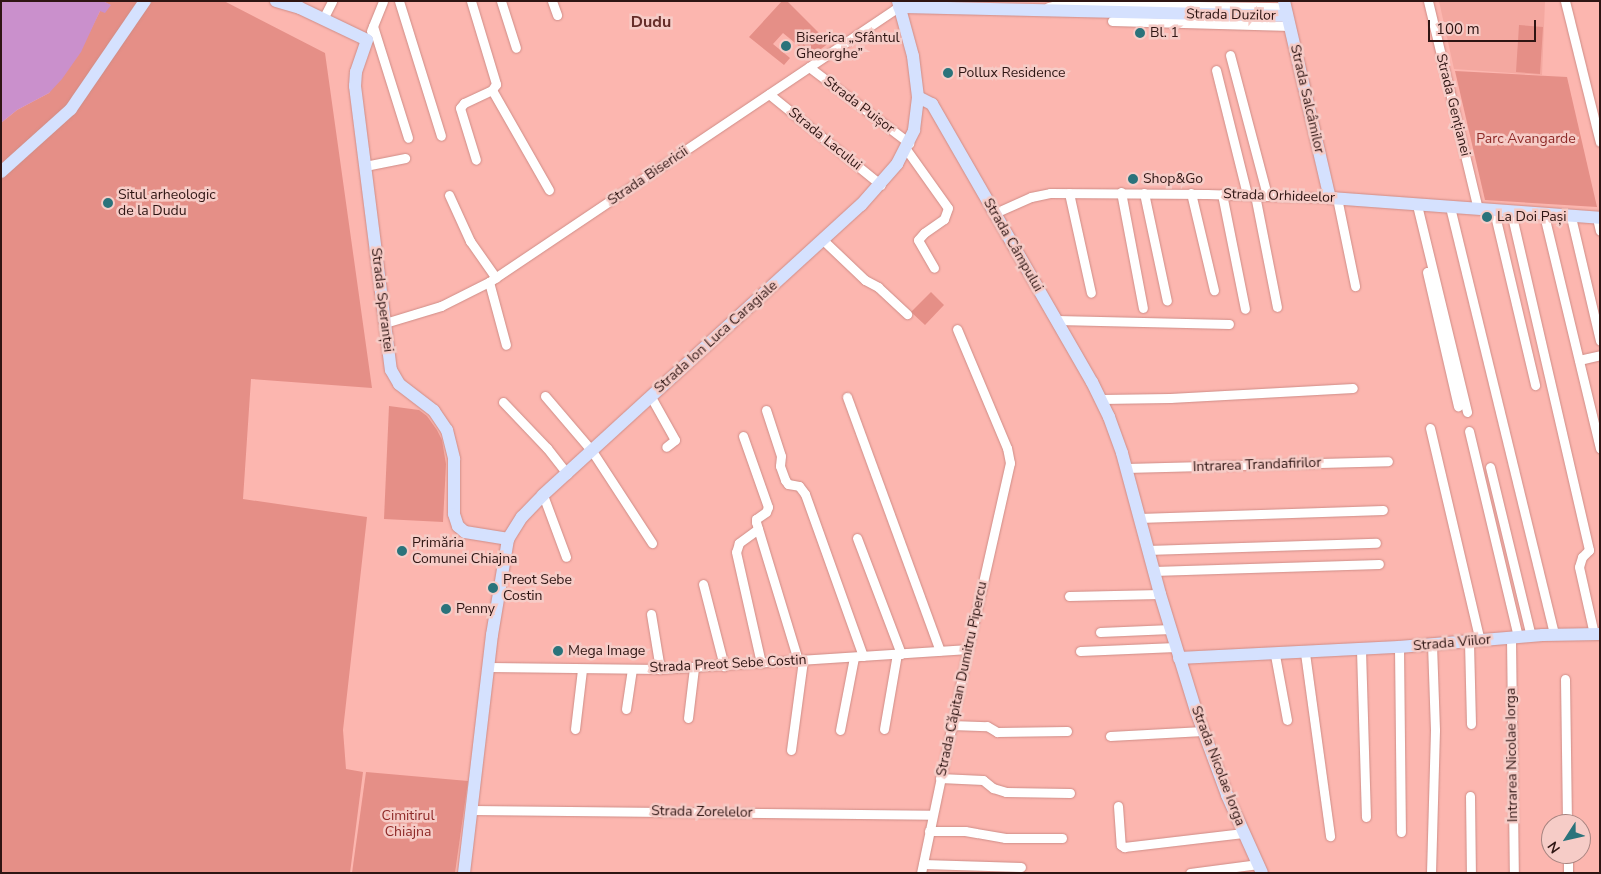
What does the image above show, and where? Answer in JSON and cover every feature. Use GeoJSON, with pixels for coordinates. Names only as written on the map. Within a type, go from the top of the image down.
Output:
{"type":"FeatureCollection","features":[{"type":"Feature","properties":{"kind":"street"},"geometry":{"type":"LineString","coordinates":[[1,172],[72,109],[145,1]]}},
{"type":"Feature","properties":{"kind":"street"},"geometry":{"type":"LineString","coordinates":[[276,1],[300,8],[367,40]]}},
{"type":"Feature","properties":{"kind":"street"},"geometry":{"type":"LineString","coordinates":[[323,19],[332,1]]}},
{"type":"Feature","properties":{"kind":"street","name":"Strada Speranței"},"geometry":{"type":"LineString","coordinates":[[383,1],[367,40],[355,80],[391,370],[394,378],[444,423],[450,439],[456,470],[454,514],[458,526],[465,532],[508,539]]}},
{"type":"Feature","properties":{"kind":"street"},"geometry":{"type":"LineString","coordinates":[[399,1],[441,136]]}},
{"type":"Feature","properties":{"kind":"street"},"geometry":{"type":"LineString","coordinates":[[471,1],[496,80],[492,90],[464,103],[460,108],[476,160]]}},
{"type":"Feature","properties":{"kind":"street"},"geometry":{"type":"LineString","coordinates":[[501,1],[516,48]]}},
{"type":"Feature","properties":{"kind":"street"},"geometry":{"type":"LineString","coordinates":[[552,1],[557,14]]}},
{"type":"Feature","properties":{"kind":"street","name":"Strada Gențianei"},"geometry":{"type":"LineString","coordinates":[[1428,1],[1478,209]]}},
{"type":"Feature","properties":{"kind":"street"},"geometry":{"type":"LineString","coordinates":[[1565,1],[1600,142]]}},
{"type":"Feature","properties":{"kind":"street","name":"Strada Duzilor"},"geometry":{"type":"LineString","coordinates":[[901,5],[1287,13]]}},
{"type":"Feature","properties":{"kind":"street","name":"Strada Bisericii"},"geometry":{"type":"LineString","coordinates":[[385,323],[440,306],[493,280],[901,5]]}},
{"type":"Feature","properties":{"kind":"street","name":"Strada Ion Luca Caragiale"},"geometry":{"type":"LineString","coordinates":[[464,873],[489,667],[508,539],[522,517],[543,496],[823,240],[880,185],[908,146],[916,118],[918,97],[913,56],[901,5]]}},
{"type":"Feature","properties":{"kind":"street"},"geometry":{"type":"LineString","coordinates":[[1112,21],[1287,13]]}},
{"type":"Feature","properties":{"kind":"street","name":"Strada Salcâmilor"},"geometry":{"type":"LineString","coordinates":[[1287,13],[1334,198]]}},
{"type":"Feature","properties":{"kind":"street"},"geometry":{"type":"LineString","coordinates":[[373,26],[408,138]]}},
{"type":"Feature","properties":{"kind":"street"},"geometry":{"type":"LineString","coordinates":[[1230,55],[1267,195]]}},
{"type":"Feature","properties":{"kind":"street","name":"Strada Puișor"},"geometry":{"type":"LineString","coordinates":[[809,67],[908,146],[948,208],[944,219],[919,237],[918,240],[934,268]]}},
{"type":"Feature","properties":{"kind":"street"},"geometry":{"type":"LineString","coordinates":[[1216,70],[1251,194],[1277,307]]}},
{"type":"Feature","properties":{"kind":"street"},"geometry":{"type":"LineString","coordinates":[[492,90],[549,190]]}},
{"type":"Feature","properties":{"kind":"street","name":"Strada Lacului"},"geometry":{"type":"LineString","coordinates":[[770,94],[880,185]]}},
{"type":"Feature","properties":{"kind":"street","name":"Strada Câmpului"},"geometry":{"type":"LineString","coordinates":[[918,97],[932,104],[1101,399],[1126,468],[1147,550],[1178,652]]}},
{"type":"Feature","properties":{"kind":"street"},"geometry":{"type":"LineString","coordinates":[[365,166],[405,158]]}},
{"type":"Feature","properties":{"kind":"street"},"geometry":{"type":"LineString","coordinates":[[1121,192],[1143,308]]}},
{"type":"Feature","properties":{"kind":"street","name":"Strada Orhideelor"},"geometry":{"type":"LineString","coordinates":[[995,213],[1036,195],[1121,192],[1191,193],[1334,198],[1571,217],[1599,222]]}},
{"type":"Feature","properties":{"kind":"street"},"geometry":{"type":"LineString","coordinates":[[1070,193],[1091,293]]}},
{"type":"Feature","properties":{"kind":"street"},"geometry":{"type":"LineString","coordinates":[[1144,193],[1167,301]]}},
{"type":"Feature","properties":{"kind":"street"},"geometry":{"type":"LineString","coordinates":[[1191,193],[1214,290]]}},
{"type":"Feature","properties":{"kind":"street"},"geometry":{"type":"LineString","coordinates":[[1222,194],[1245,309]]}},
{"type":"Feature","properties":{"kind":"street"},"geometry":{"type":"LineString","coordinates":[[449,195],[470,242],[493,280],[506,345]]}},
{"type":"Feature","properties":{"kind":"street"},"geometry":{"type":"LineString","coordinates":[[1334,198],[1355,286]]}},
{"type":"Feature","properties":{"kind":"street"},"geometry":{"type":"LineString","coordinates":[[1414,205],[1458,406]]}},
{"type":"Feature","properties":{"kind":"street"},"geometry":{"type":"LineString","coordinates":[[1414,205],[1467,412]]}},
{"type":"Feature","properties":{"kind":"street"},"geometry":{"type":"LineString","coordinates":[[1450,207],[1554,634]]}},
{"type":"Feature","properties":{"kind":"street"},"geometry":{"type":"LineString","coordinates":[[1494,211],[1535,385]]}},
{"type":"Feature","properties":{"kind":"street"},"geometry":{"type":"LineString","coordinates":[[1512,212],[1589,550],[1582,557],[1578,567],[1597,634]]}},
{"type":"Feature","properties":{"kind":"street"},"geometry":{"type":"LineString","coordinates":[[1544,215],[1600,448]]}},
{"type":"Feature","properties":{"kind":"street"},"geometry":{"type":"LineString","coordinates":[[1571,217],[1600,341]]}},
{"type":"Feature","properties":{"kind":"street"},"geometry":{"type":"LineString","coordinates":[[823,240],[865,280],[878,287],[907,314]]}},
{"type":"Feature","properties":{"kind":"street"},"geometry":{"type":"LineString","coordinates":[[1057,320],[1229,324]]}},
{"type":"Feature","properties":{"kind":"street","name":"Strada Căpitan Dumitru Pipercu"},"geometry":{"type":"LineString","coordinates":[[922,868],[928,832],[1010,463],[1007,448],[957,329]]}},
{"type":"Feature","properties":{"kind":"street"},"geometry":{"type":"LineString","coordinates":[[1579,360],[1600,356]]}},
{"type":"Feature","properties":{"kind":"street"},"geometry":{"type":"LineString","coordinates":[[1101,399],[1170,398],[1353,388]]}},
{"type":"Feature","properties":{"kind":"street"},"geometry":{"type":"LineString","coordinates":[[546,396],[592,451],[652,543]]}},
{"type":"Feature","properties":{"kind":"street"},"geometry":{"type":"LineString","coordinates":[[651,397],[675,440],[666,447]]}},
{"type":"Feature","properties":{"kind":"street"},"geometry":{"type":"LineString","coordinates":[[846,397],[940,650]]}},
{"type":"Feature","properties":{"kind":"street"},"geometry":{"type":"LineString","coordinates":[[503,402],[547,448],[567,474]]}},
{"type":"Feature","properties":{"kind":"street"},"geometry":{"type":"LineString","coordinates":[[766,410],[781,456],[780,466],[784,480],[788,484],[799,486],[805,494],[858,656],[840,730]]}},
{"type":"Feature","properties":{"kind":"street"},"geometry":{"type":"LineString","coordinates":[[1430,428],[1474,641],[1471,724]]}},
{"type":"Feature","properties":{"kind":"street"},"geometry":{"type":"LineString","coordinates":[[1468,431],[1520,637]]}},
{"type":"Feature","properties":{"kind":"street"},"geometry":{"type":"LineString","coordinates":[[743,436],[768,507],[766,512],[755,520],[800,660],[791,750]]}},
{"type":"Feature","properties":{"kind":"street","name":"Intrarea Trandafirilor"},"geometry":{"type":"LineString","coordinates":[[1126,468],[1388,461]]}},
{"type":"Feature","properties":{"kind":"street"},"geometry":{"type":"LineString","coordinates":[[1490,467],[1520,637]]}},
{"type":"Feature","properties":{"kind":"street"},"geometry":{"type":"LineString","coordinates":[[543,496],[566,558]]}},
{"type":"Feature","properties":{"kind":"street"},"geometry":{"type":"LineString","coordinates":[[1139,518],[1383,510]]}},
{"type":"Feature","properties":{"kind":"street"},"geometry":{"type":"LineString","coordinates":[[758,529],[738,543],[736,552],[761,663]]}},
{"type":"Feature","properties":{"kind":"street"},"geometry":{"type":"LineString","coordinates":[[857,538],[899,654],[884,729]]}},
{"type":"Feature","properties":{"kind":"street"},"geometry":{"type":"LineString","coordinates":[[1147,550],[1376,543]]}},
{"type":"Feature","properties":{"kind":"street"},"geometry":{"type":"LineString","coordinates":[[1153,571],[1379,564]]}},
{"type":"Feature","properties":{"kind":"street"},"geometry":{"type":"LineString","coordinates":[[703,584],[724,666]]}},
{"type":"Feature","properties":{"kind":"street"},"geometry":{"type":"LineString","coordinates":[[1069,596],[1160,594]]}},
{"type":"Feature","properties":{"kind":"street"},"geometry":{"type":"LineString","coordinates":[[651,614],[660,669]]}},
{"type":"Feature","properties":{"kind":"street"},"geometry":{"type":"LineString","coordinates":[[1100,632],[1171,629]]}},
{"type":"Feature","properties":{"kind":"street","name":"Strada Viilor"},"geometry":{"type":"LineString","coordinates":[[1178,652],[1305,653],[1399,648],[1554,634],[1597,634]]}},
{"type":"Feature","properties":{"kind":"street","name":"Intrarea Nicolae Iorga"},"geometry":{"type":"LineString","coordinates":[[1514,873],[1520,637]]}},
{"type":"Feature","properties":{"kind":"street"},"geometry":{"type":"LineString","coordinates":[[1431,873],[1435,730],[1432,645]]}},
{"type":"Feature","properties":{"kind":"street"},"geometry":{"type":"LineString","coordinates":[[1399,648],[1401,832]]}},
{"type":"Feature","properties":{"kind":"street","name":"Strada Preot Sebe Costin"},"geometry":{"type":"LineString","coordinates":[[489,667],[582,669],[694,668],[968,649]]}},
{"type":"Feature","properties":{"kind":"street"},"geometry":{"type":"LineString","coordinates":[[1361,650],[1366,817]]}},
{"type":"Feature","properties":{"kind":"street"},"geometry":{"type":"LineString","coordinates":[[1080,651],[1178,652]]}},
{"type":"Feature","properties":{"kind":"street","name":"Strada Nicolae Iorga"},"geometry":{"type":"LineString","coordinates":[[1178,652],[1203,731],[1243,833],[1260,868]]}},
{"type":"Feature","properties":{"kind":"street"},"geometry":{"type":"LineString","coordinates":[[1305,653],[1330,836]]}},
{"type":"Feature","properties":{"kind":"street"},"geometry":{"type":"LineString","coordinates":[[1275,654],[1287,720]]}},
{"type":"Feature","properties":{"kind":"street"},"geometry":{"type":"LineString","coordinates":[[688,718],[694,668]]}},
{"type":"Feature","properties":{"kind":"street"},"geometry":{"type":"LineString","coordinates":[[575,728],[582,669]]}},
{"type":"Feature","properties":{"kind":"street"},"geometry":{"type":"LineString","coordinates":[[626,709],[632,669]]}},
{"type":"Feature","properties":{"kind":"street"},"geometry":{"type":"LineString","coordinates":[[1565,679],[1567,814]]}},
{"type":"Feature","properties":{"kind":"street"},"geometry":{"type":"LineString","coordinates":[[952,725],[987,726],[997,732],[1068,731]]}},
{"type":"Feature","properties":{"kind":"street"},"geometry":{"type":"LineString","coordinates":[[1110,736],[1203,731]]}},
{"type":"Feature","properties":{"kind":"street"},"geometry":{"type":"LineString","coordinates":[[940,778],[983,780],[992,788],[1006,792],[1070,793]]}},
{"type":"Feature","properties":{"kind":"street"},"geometry":{"type":"LineString","coordinates":[[1470,796],[1471,873]]}},
{"type":"Feature","properties":{"kind":"street"},"geometry":{"type":"LineString","coordinates":[[1118,806],[1121,845],[1124,847],[1243,833]]}},
{"type":"Feature","properties":{"kind":"street","name":"Strada Zorelelor"},"geometry":{"type":"LineString","coordinates":[[472,810],[932,815]]}},
{"type":"Feature","properties":{"kind":"street"},"geometry":{"type":"LineString","coordinates":[[928,832],[965,831],[1005,838],[1062,838]]}},
{"type":"Feature","properties":{"kind":"street"},"geometry":{"type":"LineString","coordinates":[[922,868],[1021,867]]}},
{"type":"Feature","properties":{"kind":"street"},"geometry":{"type":"LineString","coordinates":[[1190,873],[1260,868]]}},
{"type":"Feature","properties":{"kind":"shaded area"},"geometry":{"type":"Polygon","coordinates":[[[1,1],[103,1],[111,5],[105,13],[100,11],[81,52],[62,79],[49,93],[17,110],[1,123],[1,1]]]}},
{"type":"Feature","properties":{"kind":"shaded area"},"geometry":{"type":"Polygon","coordinates":[[[1439,1],[1545,1],[1542,75],[1454,69],[1439,1]]]}},
{"type":"Feature","properties":{"kind":"green space"},"geometry":{"type":"Polygon","coordinates":[[[103,1],[224,1],[325,53],[372,388],[251,379],[243,499],[367,517],[343,730],[346,769],[363,772],[350,873],[1,873],[1,123],[17,110],[49,93],[91,29],[100,11],[110,5],[103,1]]]}},
{"type":"Feature","properties":{"kind":"green space"},"geometry":{"type":"Polygon","coordinates":[[[782,1],[787,1],[829,43],[806,60],[800,51],[800,47],[783,33],[773,44],[790,58],[784,65],[749,37],[782,1]]]}},
{"type":"Feature","properties":{"kind":"green space"},"geometry":{"type":"Polygon","coordinates":[[[1519,25],[1543,27],[1540,74],[1516,72],[1519,25]]]}},
{"type":"Feature","properties":{"kind":"green space","name":"Parc Avangarde"},"geometry":{"type":"Polygon","coordinates":[[[1455,71],[1567,77],[1597,207],[1485,200],[1455,71]]]}},
{"type":"Feature","properties":{"kind":"green space"},"geometry":{"type":"Polygon","coordinates":[[[931,292],[944,305],[925,325],[911,312],[931,292]]]}},
{"type":"Feature","properties":{"kind":"green space"},"geometry":{"type":"Polygon","coordinates":[[[389,406],[419,410],[427,416],[442,440],[446,464],[443,522],[384,519],[389,406]]]}},
{"type":"Feature","properties":{"kind":"green space","name":"Cimitirul Chiajna"},"geometry":{"type":"Polygon","coordinates":[[[366,772],[468,781],[455,873],[352,873],[366,772]]]}},
{"type":"Feature","properties":{"kind":"place","name":"Bl. 1"},"geometry":{"type":"Point","coordinates":[1140,33]}},
{"type":"Feature","properties":{"kind":"place","name":"Biserica „Sfântul Gheorghe”"},"geometry":{"type":"Point","coordinates":[786,46]}},
{"type":"Feature","properties":{"kind":"place","name":"Pollux Residence"},"geometry":{"type":"Point","coordinates":[948,73]}},
{"type":"Feature","properties":{"kind":"place","name":"Shop&Go"},"geometry":{"type":"Point","coordinates":[1133,179]}},
{"type":"Feature","properties":{"kind":"place","name":"Situl arheologic de la Dudu"},"geometry":{"type":"Point","coordinates":[108,203]}},
{"type":"Feature","properties":{"kind":"place","name":"La Doi Pași"},"geometry":{"type":"Point","coordinates":[1487,217]}},
{"type":"Feature","properties":{"kind":"place","name":"Primăria Comunei Chiajna"},"geometry":{"type":"Point","coordinates":[402,551]}},
{"type":"Feature","properties":{"kind":"place","name":"Preot Sebe Costin"},"geometry":{"type":"Point","coordinates":[493,588]}},
{"type":"Feature","properties":{"kind":"place","name":"Penny"},"geometry":{"type":"Point","coordinates":[446,609]}},
{"type":"Feature","properties":{"kind":"place","name":"Mega Image"},"geometry":{"type":"Point","coordinates":[558,651]}},
{"type":"Feature","properties":{"kind":"district","name":"Dudu"},"geometry":{"type":"Point","coordinates":[651,22]}}]}
